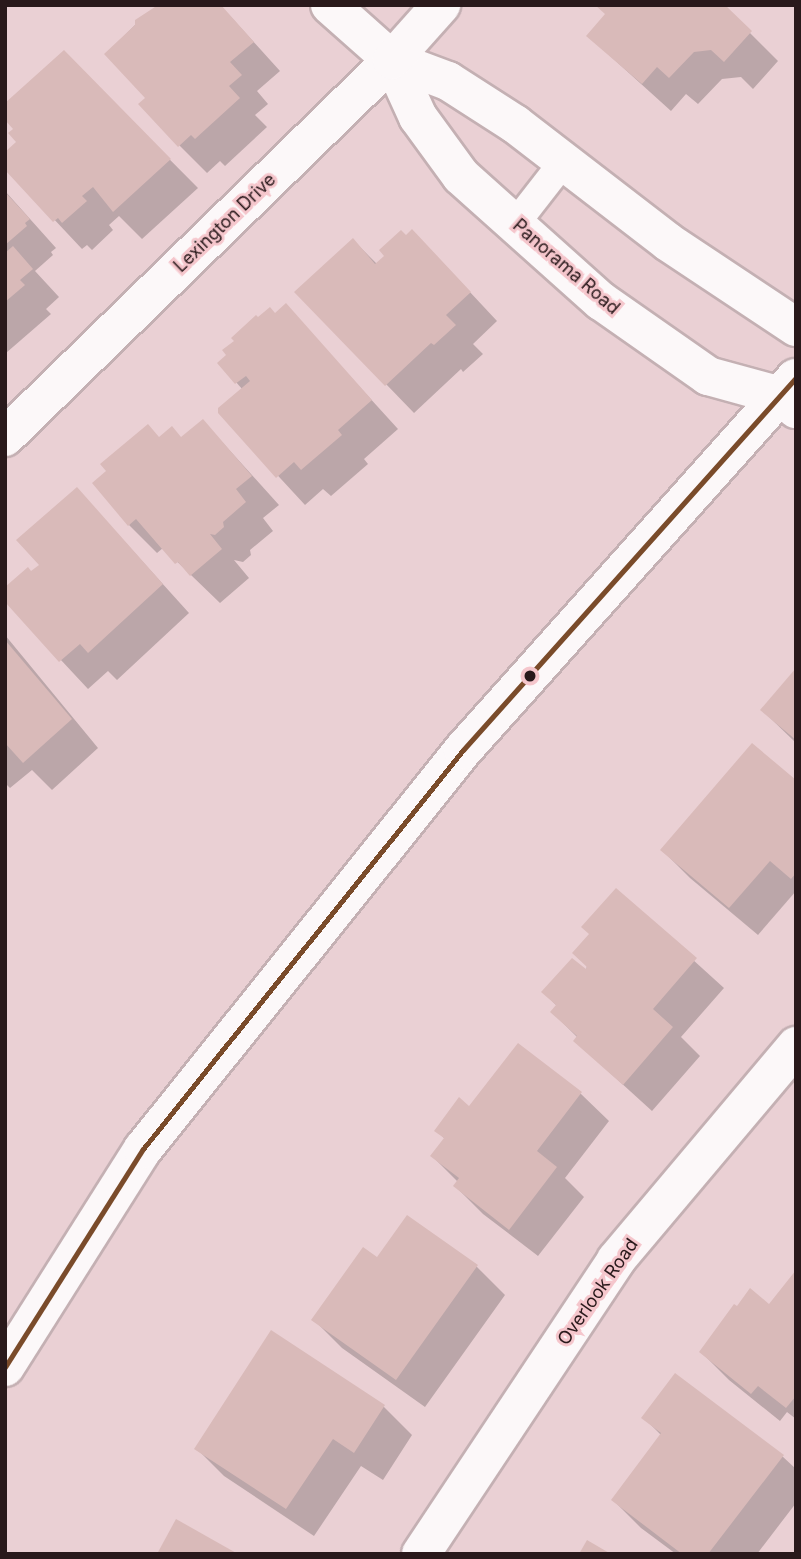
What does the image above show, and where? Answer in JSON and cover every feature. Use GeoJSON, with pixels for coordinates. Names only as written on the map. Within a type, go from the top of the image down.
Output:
{"type":"FeatureCollection","features":[{"type":"Feature","properties":{"kind":"street","name":"Panorama Road"},"geometry":{"type":"LineString","coordinates":[[330,5],[392,60],[448,81],[515,124],[668,242],[796,327]]}},
{"type":"Feature","properties":{"kind":"street","name":"Lexington Drive"},"geometry":{"type":"LineString","coordinates":[[5,437],[392,60],[441,5]]}},
{"type":"Feature","properties":{"kind":"street","name":"Panorama Road"},"geometry":{"type":"LineString","coordinates":[[392,60],[418,117],[461,176],[601,301],[708,376],[791,394]]}},
{"type":"Feature","properties":{"kind":"street"},"geometry":{"type":"LineString","coordinates":[[5,1367],[151,1139],[464,750],[791,394]]}},
{"type":"Feature","properties":{"kind":"street","name":"Overlook Road"},"geometry":{"type":"LineString","coordinates":[[421,1554],[616,1260],[796,1046]]}},
{"type":"Feature","properties":{"kind":"lane"},"geometry":{"type":"LineString","coordinates":[[515,224],[564,161]]}},
{"type":"Feature","properties":{"kind":"building"},"geometry":{"type":"Polygon","coordinates":[[[158,5],[221,5],[254,42],[230,62],[242,75],[229,86],[240,98],[195,139],[191,135],[178,147],[138,104],[145,98],[104,54],[135,25],[135,20],[158,5]]]}},
{"type":"Feature","properties":{"kind":"building"},"geometry":{"type":"Polygon","coordinates":[[[595,5],[725,5],[752,31],[724,62],[711,50],[694,52],[669,78],[657,67],[642,84],[586,36],[605,14],[595,5]]]}},
{"type":"Feature","properties":{"kind":"building"},"geometry":{"type":"Polygon","coordinates":[[[64,50],[171,159],[113,212],[93,187],[82,196],[87,201],[62,223],[58,218],[53,222],[5,170],[5,152],[16,142],[8,133],[13,129],[5,120],[5,103],[64,50]]]}},
{"type":"Feature","properties":{"kind":"building"},"geometry":{"type":"Polygon","coordinates":[[[5,192],[30,219],[25,223],[27,226],[5,245],[5,192]]]}},
{"type":"Feature","properties":{"kind":"building"},"geometry":{"type":"Polygon","coordinates":[[[412,229],[471,292],[446,315],[456,325],[434,345],[431,343],[385,386],[294,292],[353,238],[375,264],[384,256],[379,250],[401,230],[406,235],[412,229]]]}},
{"type":"Feature","properties":{"kind":"building"},"geometry":{"type":"Polygon","coordinates":[[[13,246],[33,269],[20,280],[25,285],[5,302],[5,253],[13,246]]]}},
{"type":"Feature","properties":{"kind":"building"},"geometry":{"type":"Polygon","coordinates":[[[286,303],[372,400],[338,430],[342,435],[301,470],[294,462],[276,478],[218,413],[218,408],[250,381],[246,376],[235,384],[217,363],[226,355],[222,350],[234,341],[231,338],[256,315],[258,317],[270,307],[275,313],[286,303]]]}},
{"type":"Feature","properties":{"kind":"building"},"geometry":{"type":"Polygon","coordinates":[[[203,419],[252,476],[236,489],[246,502],[223,522],[224,527],[215,535],[210,534],[222,549],[190,576],[178,562],[175,564],[136,519],[128,526],[92,483],[106,471],[100,464],[148,424],[159,437],[172,426],[181,437],[203,419]]]}},
{"type":"Feature","properties":{"kind":"building"},"geometry":{"type":"Polygon","coordinates":[[[77,487],[163,584],[88,653],[80,644],[59,662],[5,602],[5,587],[28,567],[31,571],[39,565],[16,540],[77,487]]]}},
{"type":"Feature","properties":{"kind":"building"},"geometry":{"type":"Polygon","coordinates":[[[5,640],[72,719],[23,763],[5,743],[5,640]]]}},
{"type":"Feature","properties":{"kind":"building"},"geometry":{"type":"Polygon","coordinates":[[[796,668],[796,740],[760,710],[796,668]]]}},
{"type":"Feature","properties":{"kind":"building"},"geometry":{"type":"Polygon","coordinates":[[[752,743],[796,780],[796,873],[791,879],[770,861],[729,908],[660,850],[752,743]]]}},
{"type":"Feature","properties":{"kind":"building"},"geometry":{"type":"Polygon","coordinates":[[[616,888],[697,958],[653,1009],[673,1027],[623,1085],[573,1041],[577,1036],[550,1012],[556,1005],[541,992],[572,958],[586,969],[572,953],[589,934],[581,927],[616,888]]]}},
{"type":"Feature","properties":{"kind":"building"},"geometry":{"type":"Polygon","coordinates":[[[518,1043],[582,1092],[537,1151],[557,1167],[509,1230],[453,1186],[459,1178],[430,1156],[444,1138],[434,1131],[459,1097],[469,1106],[518,1043]]]}},
{"type":"Feature","properties":{"kind":"building"},"geometry":{"type":"Polygon","coordinates":[[[407,1215],[478,1265],[396,1380],[311,1320],[363,1247],[377,1257],[407,1215]]]}},
{"type":"Feature","properties":{"kind":"building"},"geometry":{"type":"Polygon","coordinates":[[[796,1270],[796,1396],[786,1408],[758,1386],[751,1394],[699,1352],[734,1304],[737,1306],[750,1288],[769,1304],[796,1270]]]}},
{"type":"Feature","properties":{"kind":"building"},"geometry":{"type":"Polygon","coordinates":[[[271,1330],[385,1405],[354,1453],[333,1439],[286,1509],[194,1449],[271,1330]]]}},
{"type":"Feature","properties":{"kind":"building"},"geometry":{"type":"Polygon","coordinates":[[[675,1373],[784,1455],[708,1554],[682,1554],[611,1500],[661,1433],[641,1418],[675,1373]]]}},
{"type":"Feature","properties":{"kind":"building"},"geometry":{"type":"Polygon","coordinates":[[[176,1519],[238,1554],[157,1554],[176,1519]]]}},
{"type":"Feature","properties":{"kind":"building"},"geometry":{"type":"Polygon","coordinates":[[[587,1540],[611,1554],[579,1554],[587,1540]]]}},
{"type":"Feature","properties":{"kind":"transit line"},"geometry":{"type":"LineString","coordinates":[[5,1367],[143,1149],[463,750],[796,378]]}}]}
